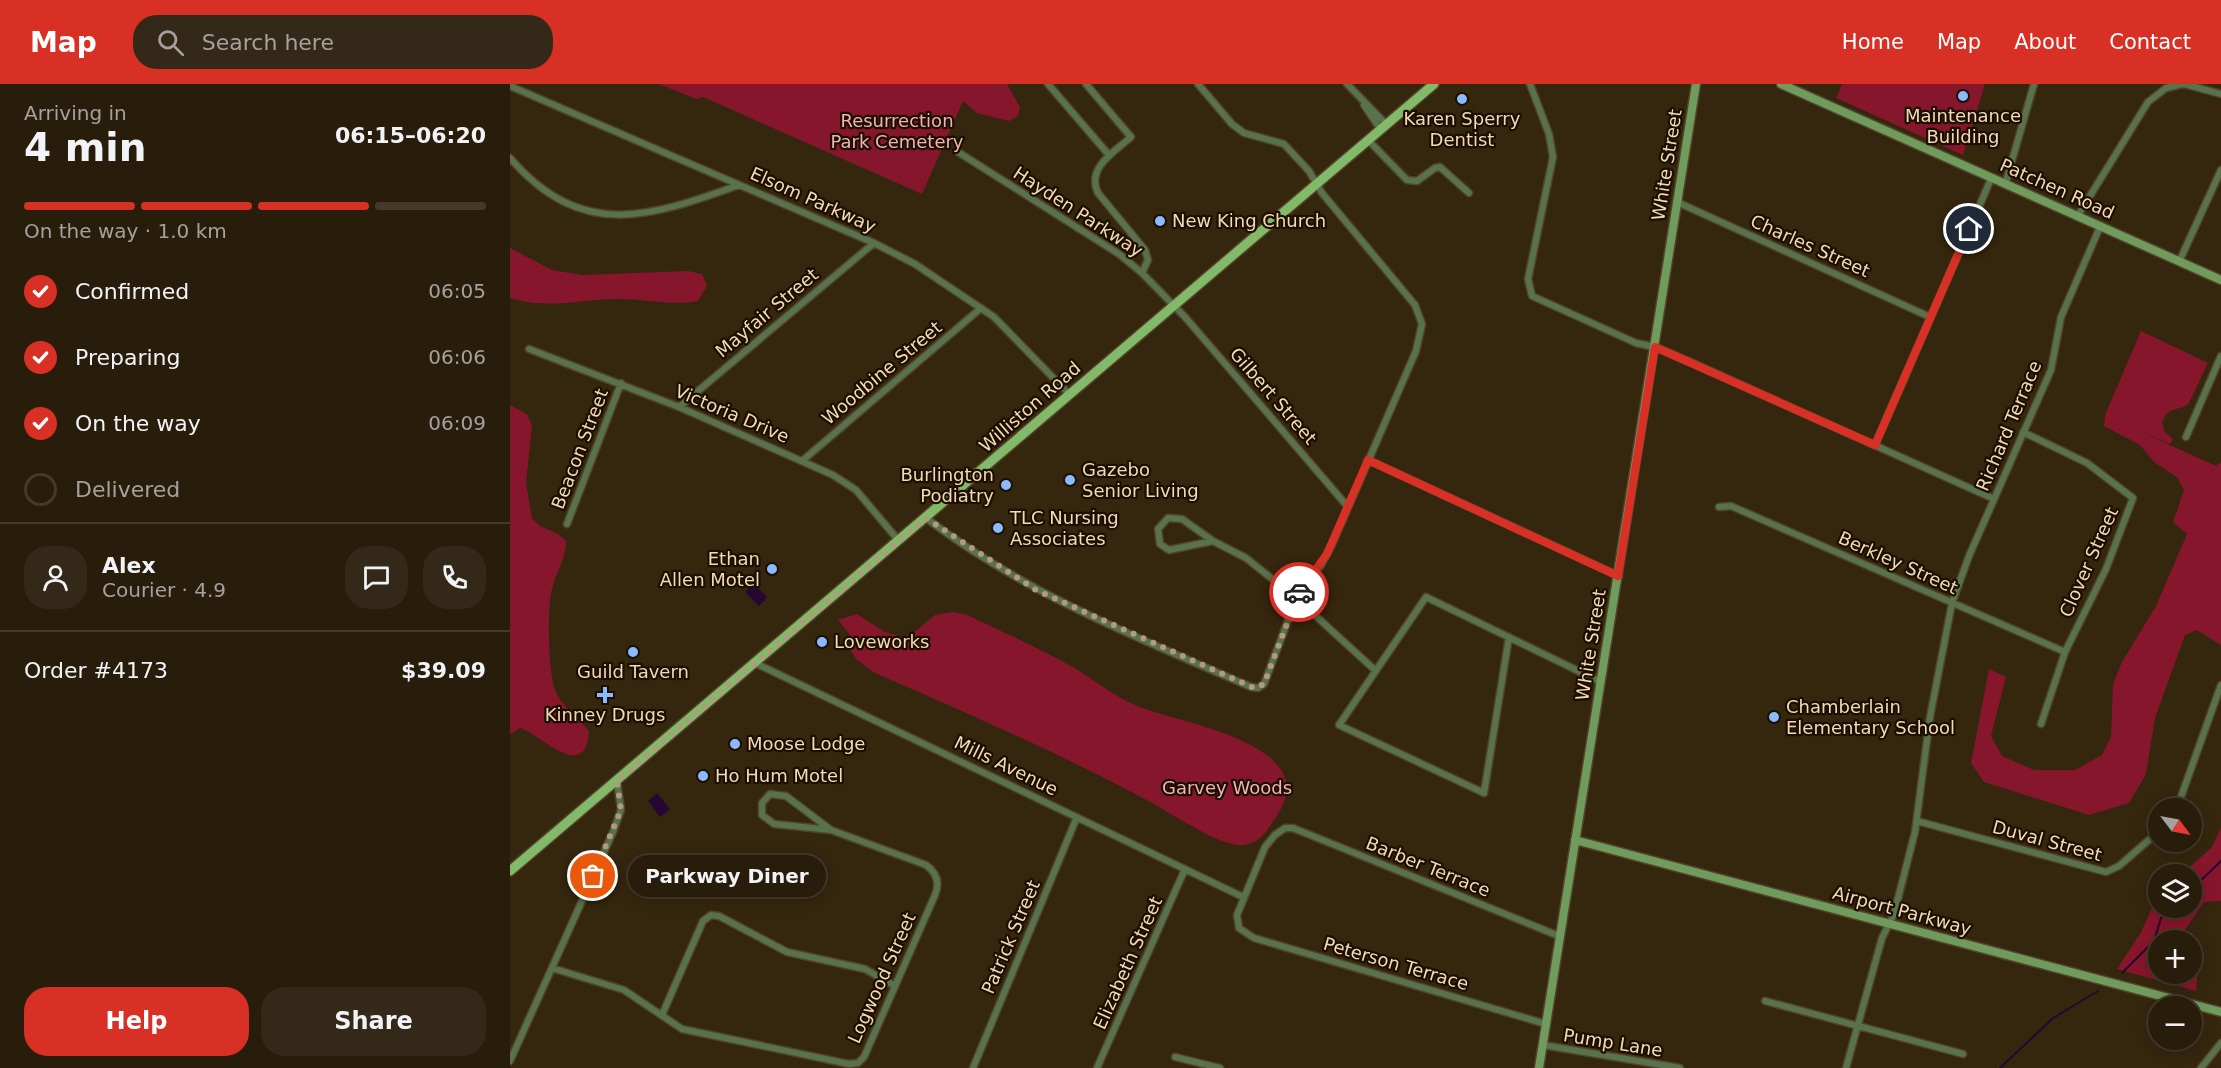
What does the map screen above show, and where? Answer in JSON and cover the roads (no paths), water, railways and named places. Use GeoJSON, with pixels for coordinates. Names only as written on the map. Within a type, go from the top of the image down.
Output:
{"type":"FeatureCollection","features":[{"type":"Feature","properties":{"kind":"main road","name":"Williston Road"},"geometry":{"type":"LineString","coordinates":[[510,871],[1434,84]]}},
{"type":"Feature","properties":{"kind":"street"},"geometry":{"type":"LineString","coordinates":[[1047,84],[1109,155]]}},
{"type":"Feature","properties":{"kind":"street"},"geometry":{"type":"LineString","coordinates":[[1086,84],[1131,137],[1109,155],[1097,169],[1094,183],[1098,193],[1145,250],[1148,260],[1142,273]]}},
{"type":"Feature","properties":{"kind":"street"},"geometry":{"type":"LineString","coordinates":[[926,518],[1036,590],[1254,688],[1264,684],[1296,598],[1324,560],[1348,507],[1419,344],[1422,324],[1412,300],[1317,185],[1309,171],[1284,144],[1244,133],[1232,124],[1198,84]]}},
{"type":"Feature","properties":{"kind":"street"},"geometry":{"type":"LineString","coordinates":[[1347,84],[1384,127]]}},
{"type":"Feature","properties":{"kind":"street"},"geometry":{"type":"LineString","coordinates":[[1530,84],[1549,134],[1553,157],[1528,279],[1530,294],[1538,300],[1616,334],[1655,347],[1994,499]]}},
{"type":"Feature","properties":{"kind":"street","name":"White Street"},"geometry":{"type":"LineString","coordinates":[[1539,1068],[1696,84]]}},
{"type":"Feature","properties":{"kind":"street","name":"Patchen Road"},"geometry":{"type":"LineString","coordinates":[[1780,84],[2221,280]]}},
{"type":"Feature","properties":{"kind":"street"},"geometry":{"type":"LineString","coordinates":[[2005,185],[2034,84]]}},
{"type":"Feature","properties":{"kind":"street"},"geometry":{"type":"LineString","coordinates":[[2077,217],[2148,102],[2160,91],[2184,84],[2221,94]]}},
{"type":"Feature","properties":{"kind":"street","name":"Elsom Parkway"},"geometry":{"type":"LineString","coordinates":[[510,86],[874,243],[915,264],[981,308],[1004,327],[1070,395]]}},
{"type":"Feature","properties":{"kind":"street"},"geometry":{"type":"LineString","coordinates":[[1369,141],[1407,180],[1417,181],[1440,167],[1469,193]]}},
{"type":"Feature","properties":{"kind":"street","name":"Hayden Parkway"},"geometry":{"type":"LineString","coordinates":[[958,152],[1119,254],[1174,305]]}},
{"type":"Feature","properties":{"kind":"street"},"geometry":{"type":"LineString","coordinates":[[510,158],[526,176],[558,199],[584,209],[610,215],[662,211],[739,184]]}},
{"type":"Feature","properties":{"kind":"street"},"geometry":{"type":"LineString","coordinates":[[2180,262],[2221,170]]}},
{"type":"Feature","properties":{"kind":"street"},"geometry":{"type":"LineString","coordinates":[[1875,445],[1991,179]]}},
{"type":"Feature","properties":{"kind":"street","name":"Charles Street"},"geometry":{"type":"LineString","coordinates":[[1677,202],[1930,316]]}},
{"type":"Feature","properties":{"kind":"street","name":"Richard Terrace"},"geometry":{"type":"LineString","coordinates":[[1846,1068],[1889,923],[1894,914],[1917,821],[1929,717],[1952,603],[1994,499],[2051,370],[2061,317],[2100,227]]}},
{"type":"Feature","properties":{"kind":"street","name":"Mayfair Street"},"geometry":{"type":"LineString","coordinates":[[679,407],[874,243]]}},
{"type":"Feature","properties":{"kind":"street","name":"Gilbert Street"},"geometry":{"type":"LineString","coordinates":[[1174,305],[1348,507]]}},
{"type":"Feature","properties":{"kind":"street","name":"Woodbine Street"},"geometry":{"type":"LineString","coordinates":[[802,460],[981,308]]}},
{"type":"Feature","properties":{"kind":"street","name":"Victoria Drive"},"geometry":{"type":"LineString","coordinates":[[529,349],[621,383],[802,460],[856,490],[899,541]]}},
{"type":"Feature","properties":{"kind":"street"},"geometry":{"type":"LineString","coordinates":[[2186,436],[2221,356]]}},
{"type":"Feature","properties":{"kind":"street","name":"Beacon Street"},"geometry":{"type":"LineString","coordinates":[[567,524],[621,383]]}},
{"type":"Feature","properties":{"kind":"street","name":"Clover Street"},"geometry":{"type":"LineString","coordinates":[[2023,432],[2087,463],[2133,498],[2106,569],[2065,652],[2041,724]]}},
{"type":"Feature","properties":{"kind":"street"},"geometry":{"type":"LineString","coordinates":[[1368,460],[1618,576]]}},
{"type":"Feature","properties":{"kind":"street","name":"Berkley Street"},"geometry":{"type":"LineString","coordinates":[[1719,507],[1731,506],[2065,652]]}},
{"type":"Feature","properties":{"kind":"street"},"geometry":{"type":"LineString","coordinates":[[1213,542],[1169,550],[1159,540],[1158,529],[1164,520],[1179,518],[1213,542],[1239,554],[1296,598],[1376,671]]}},
{"type":"Feature","properties":{"kind":"street"},"geometry":{"type":"LineString","coordinates":[[1509,637],[1484,793],[1339,725],[1426,597],[1509,637],[1601,682]]}},
{"type":"Feature","properties":{"kind":"street","name":"Mills Avenue"},"geometry":{"type":"LineString","coordinates":[[755,663],[1244,897]]}},
{"type":"Feature","properties":{"kind":"street"},"geometry":{"type":"LineString","coordinates":[[2181,798],[2221,685]]}},
{"type":"Feature","properties":{"kind":"street"},"geometry":{"type":"LineString","coordinates":[[510,1061],[613,832],[621,810],[617,781]]}},
{"type":"Feature","properties":{"kind":"street","name":"Logwood Street"},"geometry":{"type":"LineString","coordinates":[[552,968],[624,990],[676,1026],[689,1031],[855,1064],[864,1057],[937,891],[935,874],[922,864],[831,830],[770,823],[762,815],[762,803],[770,794],[782,794],[831,830]]}},
{"type":"Feature","properties":{"kind":"street","name":"Patrick Street"},"geometry":{"type":"LineString","coordinates":[[973,1068],[1077,817]]}},
{"type":"Feature","properties":{"kind":"street","name":"Duval Street"},"geometry":{"type":"LineString","coordinates":[[1917,821],[2106,872],[2119,867],[2148,841]]}},
{"type":"Feature","properties":{"kind":"street","name":"Barber Terrace"},"geometry":{"type":"LineString","coordinates":[[1244,897],[1265,847],[1275,835],[1285,828],[1301,831],[1559,936]]}},
{"type":"Feature","properties":{"kind":"street","name":"Airport Parkway"},"geometry":{"type":"LineString","coordinates":[[1575,840],[2171,1001],[2221,1012]]}},
{"type":"Feature","properties":{"kind":"street","name":"Elizabeth Street"},"geometry":{"type":"LineString","coordinates":[[1097,1068],[1185,869]]}},
{"type":"Feature","properties":{"kind":"street","name":"Peterson Terrace"},"geometry":{"type":"LineString","coordinates":[[1244,897],[1237,915],[1239,928],[1254,938],[1546,1024]]}},
{"type":"Feature","properties":{"kind":"street"},"geometry":{"type":"LineString","coordinates":[[662,1015],[703,921],[711,915],[719,916],[787,952],[865,969],[895,987]]}},
{"type":"Feature","properties":{"kind":"street"},"geometry":{"type":"LineString","coordinates":[[1765,1001],[1963,1054]]}},
{"type":"Feature","properties":{"kind":"street"},"geometry":{"type":"LineString","coordinates":[[2201,1068],[2221,1043]]}},
{"type":"Feature","properties":{"kind":"street","name":"Pump Lane"},"geometry":{"type":"LineString","coordinates":[[1543,1045],[1680,1068]]}},
{"type":"Feature","properties":{"kind":"street"},"geometry":{"type":"LineString","coordinates":[[1175,1057],[1220,1068]]}},
{"type":"Feature","properties":{"kind":"waterway"},"geometry":{"type":"LineString","coordinates":[[2202,879],[2221,861]]}},
{"type":"Feature","properties":{"kind":"waterway"},"geometry":{"type":"LineString","coordinates":[[2122,973],[2154,941],[2161,918]]}},
{"type":"Feature","properties":{"kind":"waterway"},"geometry":{"type":"LineString","coordinates":[[2000,1068],[2053,1018],[2098,991]]}},
{"type":"Feature","properties":{"kind":"place","name":"Maintenance Building"},"geometry":{"type":"Point","coordinates":[1963,96]}},
{"type":"Feature","properties":{"kind":"place","name":"Karen Sperry Dentist"},"geometry":{"type":"Point","coordinates":[1462,99]}},
{"type":"Feature","properties":{"kind":"place","name":"New King Church"},"geometry":{"type":"Point","coordinates":[1160,221]}},
{"type":"Feature","properties":{"kind":"place","name":"Gazebo Senior Living"},"geometry":{"type":"Point","coordinates":[1070,480]}},
{"type":"Feature","properties":{"kind":"place","name":"Burlington Podiatry"},"geometry":{"type":"Point","coordinates":[1006,485]}},
{"type":"Feature","properties":{"kind":"place","name":"TLC Nursing Associates"},"geometry":{"type":"Point","coordinates":[998,528]}},
{"type":"Feature","properties":{"kind":"place","name":"Ethan Allen Motel"},"geometry":{"type":"Point","coordinates":[772,569]}},
{"type":"Feature","properties":{"kind":"place","name":"Loveworks"},"geometry":{"type":"Point","coordinates":[822,642]}},
{"type":"Feature","properties":{"kind":"place","name":"Guild Tavern"},"geometry":{"type":"Point","coordinates":[633,652]}},
{"type":"Feature","properties":{"kind":"place","name":"Kinney Drugs"},"geometry":{"type":"Point","coordinates":[605,695]}},
{"type":"Feature","properties":{"kind":"place","name":"Chamberlain Elementary School"},"geometry":{"type":"Point","coordinates":[1774,717]}},
{"type":"Feature","properties":{"kind":"place","name":"Moose Lodge"},"geometry":{"type":"Point","coordinates":[735,744]}},
{"type":"Feature","properties":{"kind":"place","name":"Ho Hum Motel"},"geometry":{"type":"Point","coordinates":[703,776]}},
{"type":"Feature","properties":{"kind":"place","name":"Parkway Diner"},"geometry":{"type":"Point","coordinates":[593,876]}},
{"type":"Feature","properties":{"kind":"park label","name":"Resurrection Park Cemetery"},"geometry":{"type":"Point","coordinates":[897,131]}},
{"type":"Feature","properties":{"kind":"park label","name":"Garvey Woods"},"geometry":{"type":"Point","coordinates":[1227,788]}}]}
